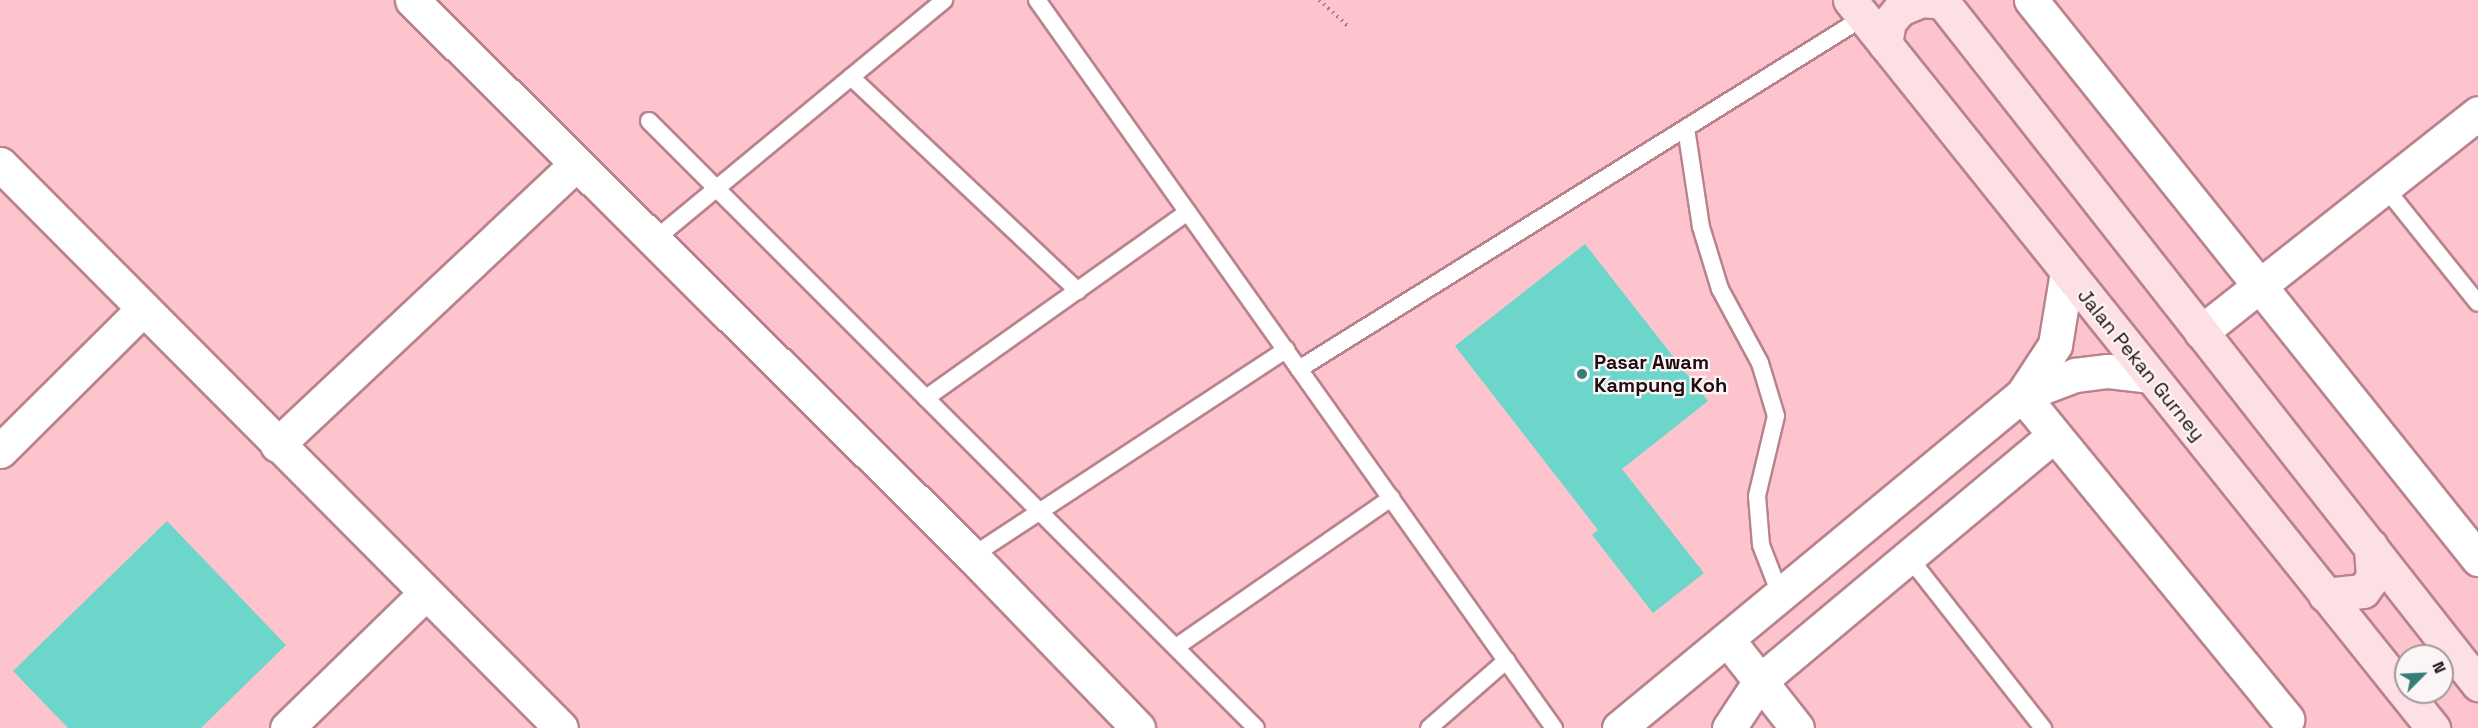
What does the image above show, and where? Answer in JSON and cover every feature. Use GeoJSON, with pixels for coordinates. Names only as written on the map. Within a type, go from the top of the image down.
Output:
{"type":"FeatureCollection","features":[{"type":"Feature","properties":{"kind":"main road"},"geometry":{"type":"LineString","coordinates":[[1885,44],[1889,22],[1900,9],[1921,0],[1942,1],[2478,684]]}},
{"type":"Feature","properties":{"kind":"main road","name":"Jalan Pekan Gurney"},"geometry":{"type":"LineString","coordinates":[[1857,9],[2433,728]]}},
{"type":"Feature","properties":{"kind":"main road"},"geometry":{"type":"LineString","coordinates":[[2325,595],[2363,591],[2373,577],[2371,546]]}},
{"type":"Feature","properties":{"kind":"street"},"geometry":{"type":"LineString","coordinates":[[412,0],[972,556],[1138,728]]}},
{"type":"Feature","properties":{"kind":"street"},"geometry":{"type":"LineString","coordinates":[[2031,0],[2478,559]]}},
{"type":"Feature","properties":{"kind":"street"},"geometry":{"type":"LineString","coordinates":[[2201,332],[2384,185],[2478,113]]}},
{"type":"Feature","properties":{"kind":"street"},"geometry":{"type":"LineString","coordinates":[[0,164],[425,594],[561,728]]}},
{"type":"Feature","properties":{"kind":"street"},"geometry":{"type":"LineString","coordinates":[[277,445],[576,164]]}},
{"type":"Feature","properties":{"kind":"street"},"geometry":{"type":"LineString","coordinates":[[1619,728],[2022,395],[2055,345],[2067,272]]}},
{"type":"Feature","properties":{"kind":"street"},"geometry":{"type":"LineString","coordinates":[[0,450],[143,309]]}},
{"type":"Feature","properties":{"kind":"street"},"geometry":{"type":"LineString","coordinates":[[2022,395],[2075,375],[2108,370],[2150,376]]}},
{"type":"Feature","properties":{"kind":"street"},"geometry":{"type":"LineString","coordinates":[[2022,395],[2052,437],[2288,719]]}},
{"type":"Feature","properties":{"kind":"street"},"geometry":{"type":"LineString","coordinates":[[1729,728],[1760,681],[2052,437]]}},
{"type":"Feature","properties":{"kind":"street"},"geometry":{"type":"LineString","coordinates":[[287,728],[425,594]]}},
{"type":"Feature","properties":{"kind":"street"},"geometry":{"type":"LineString","coordinates":[[1727,639],[1797,728]]}},
{"type":"Feature","properties":{"kind":"lane"},"geometry":{"type":"LineString","coordinates":[[653,241],[944,0]]}},
{"type":"Feature","properties":{"kind":"lane"},"geometry":{"type":"LineString","coordinates":[[1037,0],[1554,728]]}},
{"type":"Feature","properties":{"kind":"lane"},"geometry":{"type":"LineString","coordinates":[[1299,369],[1686,128],[1857,9]]}},
{"type":"Feature","properties":{"kind":"lane"},"geometry":{"type":"LineString","coordinates":[[851,76],[1078,291]]}},
{"type":"Feature","properties":{"kind":"lane"},"geometry":{"type":"LineString","coordinates":[[649,121],[1256,728]]}},
{"type":"Feature","properties":{"kind":"lane"},"geometry":{"type":"LineString","coordinates":[[1686,128],[1701,227],[1720,289],[1760,363],[1776,416],[1757,496],[1761,545],[1780,594]]}},
{"type":"Feature","properties":{"kind":"lane"},"geometry":{"type":"LineString","coordinates":[[2384,185],[2478,303]]}},
{"type":"Feature","properties":{"kind":"lane"},"geometry":{"type":"LineString","coordinates":[[926,398],[1188,212]]}},
{"type":"Feature","properties":{"kind":"lane"},"geometry":{"type":"LineString","coordinates":[[972,556],[1286,350]]}},
{"type":"Feature","properties":{"kind":"lane"},"geometry":{"type":"LineString","coordinates":[[1176,647],[1390,498]]}},
{"type":"Feature","properties":{"kind":"lane"},"geometry":{"type":"LineString","coordinates":[[1908,556],[2043,728]]}},
{"type":"Feature","properties":{"kind":"lane"},"geometry":{"type":"LineString","coordinates":[[1429,728],[1506,660]]}},
{"type":"Feature","properties":{"kind":"path"},"geometry":{"type":"LineString","coordinates":[[1319,0],[1348,26]]}},
{"type":"Feature","properties":{"kind":"building","name":"Pasar Awam Kampung Koh"},"geometry":{"type":"Polygon","coordinates":[[[1585,244],[1708,401],[1622,469],[1704,573],[1653,613],[1592,535],[1598,530],[1455,346],[1585,244]]]}},
{"type":"Feature","properties":{"kind":"building"},"geometry":{"type":"Polygon","coordinates":[[[167,521],[286,645],[201,728],[68,728],[13,671],[167,521]]]}},
{"type":"Feature","properties":{"kind":"place","name":"Pasar Awam Kampung Koh"},"geometry":{"type":"Point","coordinates":[1582,374]}}]}
